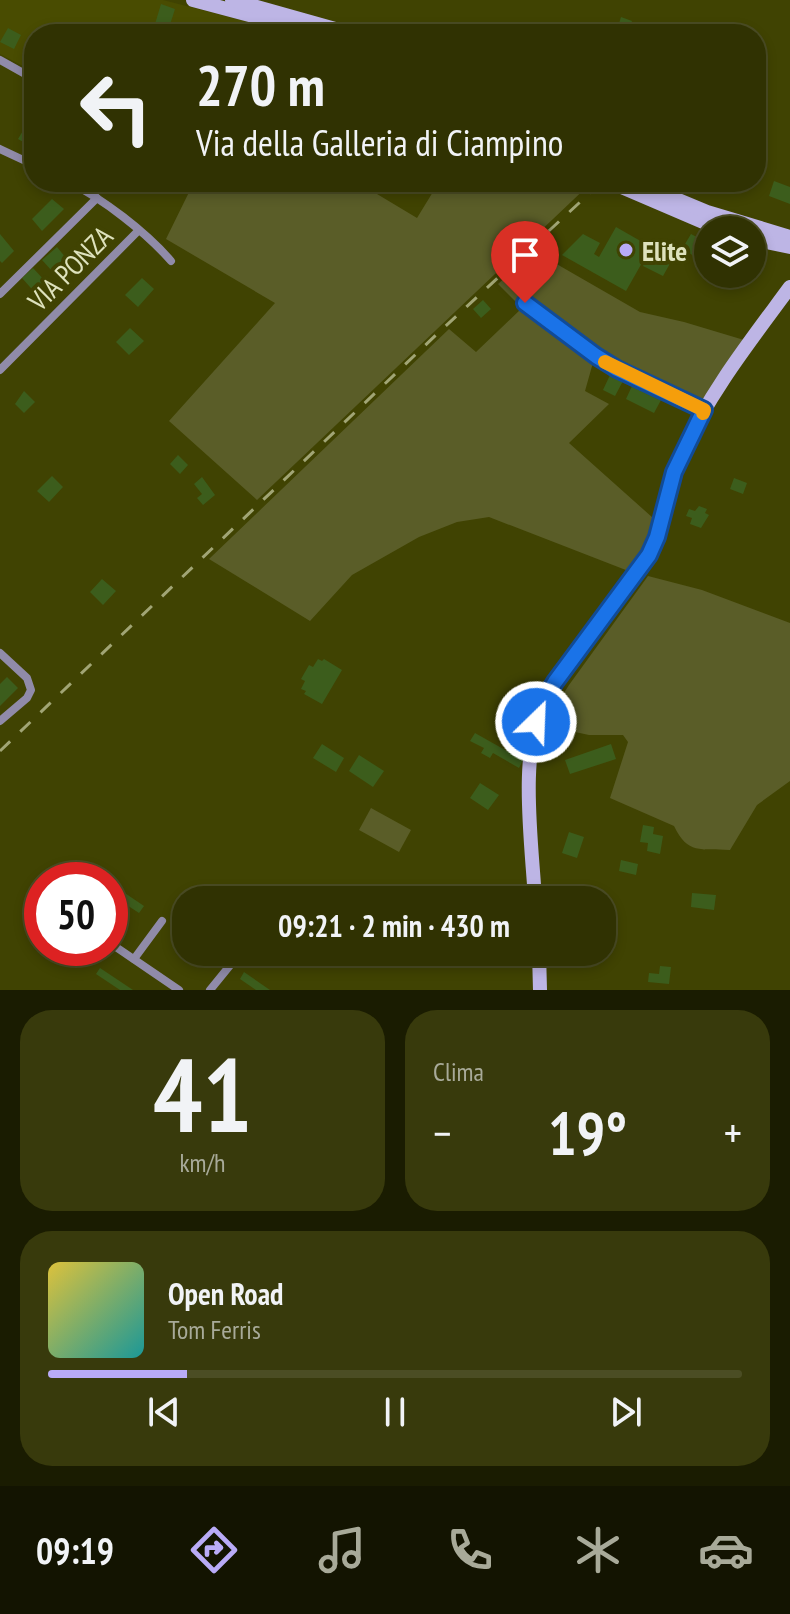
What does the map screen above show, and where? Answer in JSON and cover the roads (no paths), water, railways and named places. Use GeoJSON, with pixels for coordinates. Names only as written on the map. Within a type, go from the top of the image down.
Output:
{"type":"FeatureCollection","features":[{"type":"Feature","properties":{"kind":"main road"},"geometry":{"type":"LineString","coordinates":[[193,0],[283,24]]}},
{"type":"Feature","properties":{"kind":"main road"},"geometry":{"type":"LineString","coordinates":[[232,0],[317,24]]}},
{"type":"Feature","properties":{"kind":"main road"},"geometry":{"type":"LineString","coordinates":[[639,192],[790,237]]}},
{"type":"Feature","properties":{"kind":"main road"},"geometry":{"type":"LineString","coordinates":[[652,192],[695,216]]}},
{"type":"Feature","properties":{"kind":"main road"},"geometry":{"type":"LineString","coordinates":[[766,242],[790,247]]}},
{"type":"Feature","properties":{"kind":"main road"},"geometry":{"type":"LineString","coordinates":[[534,886],[528,792],[532,745],[540,709],[555,682],[647,559],[657,537],[677,463],[704,410],[790,287]]}},
{"type":"Feature","properties":{"kind":"main road"},"geometry":{"type":"LineString","coordinates":[[539,966],[540,990]]}},
{"type":"Feature","properties":{"kind":"street"},"geometry":{"type":"LineString","coordinates":[[0,60],[24,73]]}},
{"type":"Feature","properties":{"kind":"street"},"geometry":{"type":"LineString","coordinates":[[0,149],[24,160]]}},
{"type":"Feature","properties":{"kind":"street"},"geometry":{"type":"LineString","coordinates":[[86,192],[171,261]]}},
{"type":"Feature","properties":{"kind":"street"},"geometry":{"type":"LineString","coordinates":[[0,294],[97,198]]}},
{"type":"Feature","properties":{"kind":"street","name":"VIA PONZA"},"geometry":{"type":"LineString","coordinates":[[0,370],[138,231]]}},
{"type":"Feature","properties":{"kind":"street"},"geometry":{"type":"LineString","coordinates":[[525,303],[617,369],[704,410]]}},
{"type":"Feature","properties":{"kind":"street"},"geometry":{"type":"LineString","coordinates":[[0,653],[27,678],[31,690],[27,698],[0,721]]}},
{"type":"Feature","properties":{"kind":"street"},"geometry":{"type":"LineString","coordinates":[[134,959],[162,921]]}},
{"type":"Feature","properties":{"kind":"street"},"geometry":{"type":"LineString","coordinates":[[128,955],[179,990]]}},
{"type":"Feature","properties":{"kind":"street"},"geometry":{"type":"LineString","coordinates":[[210,990],[230,966]]}},
{"type":"Feature","properties":{"kind":"railway"},"geometry":{"type":"LineString","coordinates":[[0,751],[437,334],[591,192]]}},
{"type":"Feature","properties":{"kind":"place","name":"Elite"},"geometry":{"type":"Point","coordinates":[626,250]}}]}
